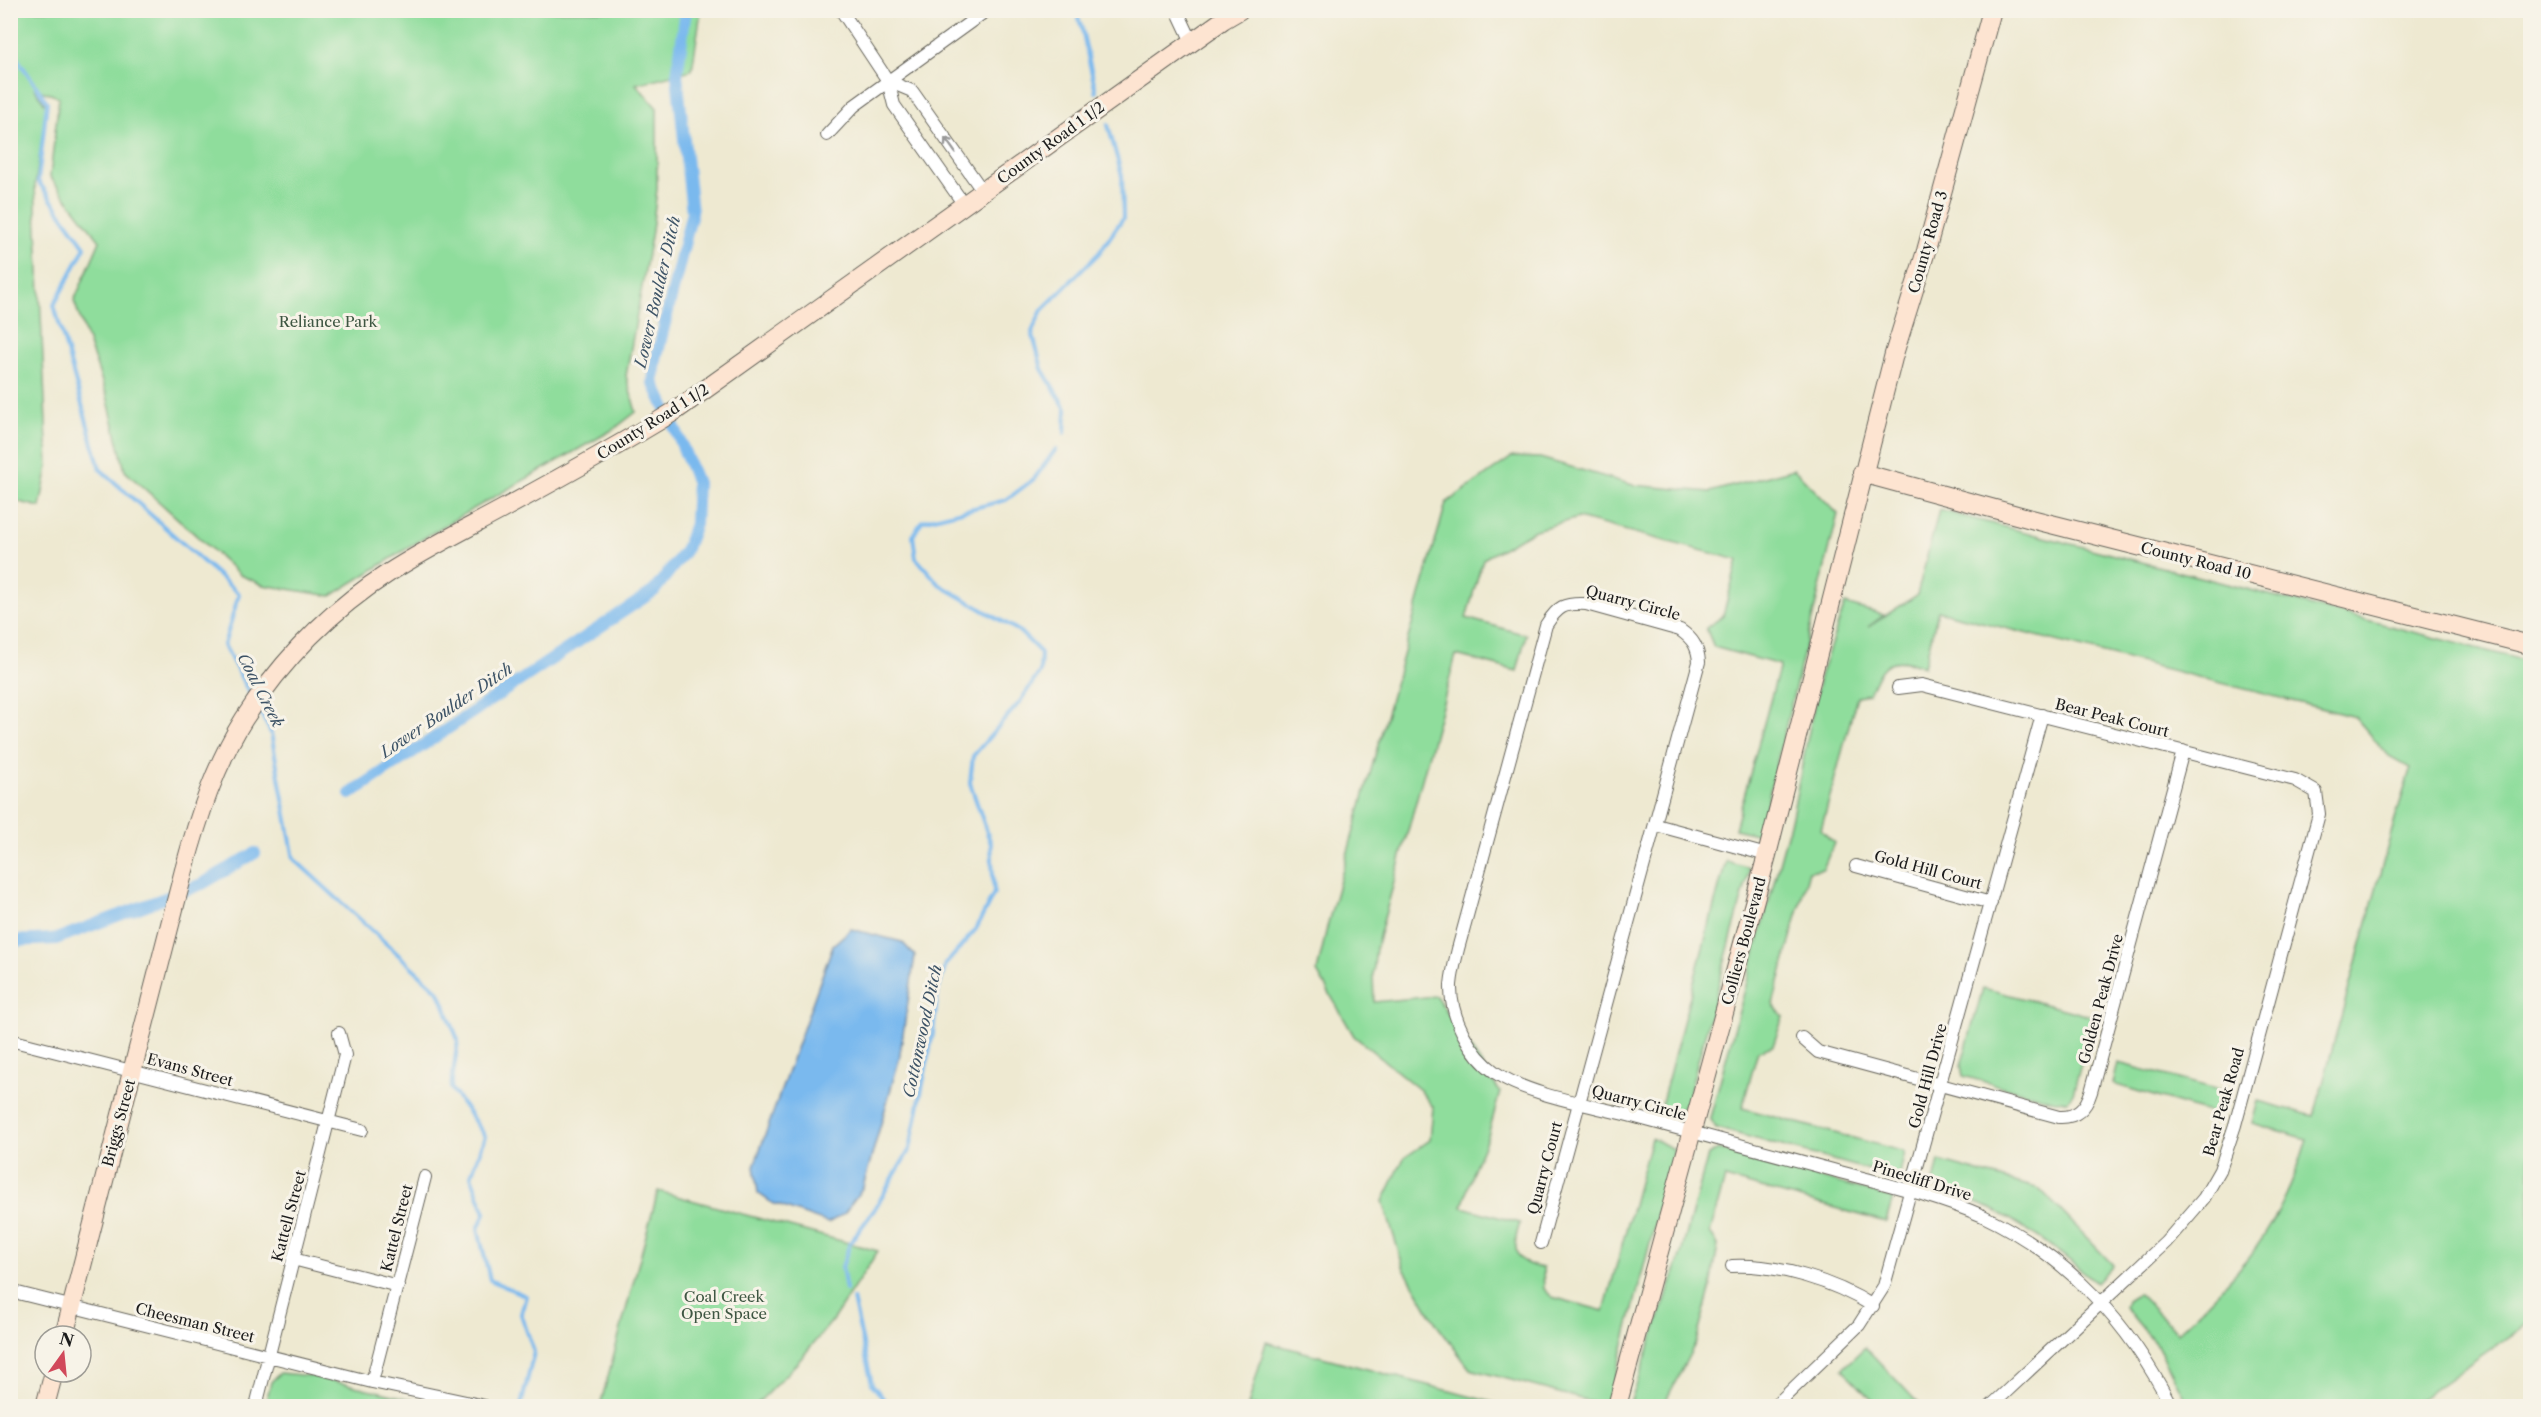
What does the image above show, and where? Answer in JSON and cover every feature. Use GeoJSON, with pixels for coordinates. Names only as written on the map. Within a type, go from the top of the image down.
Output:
{"type":"FeatureCollection","features":[{"type":"Feature","properties":{"kind":"street"},"geometry":{"type":"LineString","coordinates":[[841,10],[888,81],[894,105],[965,206]]}},
{"type":"Feature","properties":{"kind":"street"},"geometry":{"type":"LineString","coordinates":[[827,135],[854,106],[987,10]]}},
{"type":"Feature","properties":{"kind":"street"},"geometry":{"type":"LineString","coordinates":[[1177,10],[1192,42]]}},
{"type":"Feature","properties":{"kind":"street","name":"County Road 1 1/2"},"geometry":{"type":"LineString","coordinates":[[174,911],[207,795],[244,720],[291,657],[339,610],[389,572],[675,411],[1240,10]]}},
{"type":"Feature","properties":{"kind":"street","name":"County Road 3"},"geometry":{"type":"LineString","coordinates":[[1862,473],[1992,10]]}},
{"type":"Feature","properties":{"kind":"street"},"geometry":{"type":"LineString","coordinates":[[888,81],[912,91],[984,193]]}},
{"type":"Feature","properties":{"kind":"street","name":"County Road 10"},"geometry":{"type":"LineString","coordinates":[[1862,473],[2035,520],[2530,645]]}},
{"type":"Feature","properties":{"kind":"street","name":"Colliers Boulevard"},"geometry":{"type":"LineString","coordinates":[[1617,1407],[1767,855],[1862,473]]}},
{"type":"Feature","properties":{"kind":"street","name":"Quarry Circle"},"geometry":{"type":"LineString","coordinates":[[1578,1102],[1699,662],[1698,650],[1691,638],[1680,630],[1586,604],[1571,604],[1556,610],[1546,625],[1458,949],[1451,986],[1453,1005],[1464,1033],[1481,1059],[1496,1073],[1527,1088],[1578,1102],[1692,1132]]}},
{"type":"Feature","properties":{"kind":"street","name":"Bear Peak Court"},"geometry":{"type":"LineString","coordinates":[[1898,688],[1922,685],[2295,780],[2316,792]]}},
{"type":"Feature","properties":{"kind":"street","name":"Gold Hill Drive"},"geometry":{"type":"LineString","coordinates":[[1775,1407],[1859,1325],[1884,1286],[2042,715]]}},
{"type":"Feature","properties":{"kind":"street","name":"Golden Peak Drive"},"geometry":{"type":"LineString","coordinates":[[1940,1086],[2059,1118],[2069,1117],[2082,1110],[2091,1092],[2183,751]]}},
{"type":"Feature","properties":{"kind":"street","name":"Bear Peak Road"},"geometry":{"type":"LineString","coordinates":[[1990,1407],[2166,1242],[2204,1198],[2220,1170],[2235,1125],[2319,814],[2316,792]]}},
{"type":"Feature","properties":{"kind":"street"},"geometry":{"type":"LineString","coordinates":[[1656,825],[1767,855]]}},
{"type":"Feature","properties":{"kind":"street","name":"Gold Hill Court"},"geometry":{"type":"LineString","coordinates":[[1856,866],[1991,903]]}},
{"type":"Feature","properties":{"kind":"street","name":"Briggs Street"},"geometry":{"type":"LineString","coordinates":[[67,1324],[174,911]]}},
{"type":"Feature","properties":{"kind":"street","name":"Kattell Street"},"geometry":{"type":"LineString","coordinates":[[256,1407],[345,1055],[339,1033]]}},
{"type":"Feature","properties":{"kind":"street"},"geometry":{"type":"LineString","coordinates":[[1802,1038],[1818,1052],[1940,1086]]}},
{"type":"Feature","properties":{"kind":"street","name":"Evans Street"},"geometry":{"type":"LineString","coordinates":[[10,1040],[362,1130]]}},
{"type":"Feature","properties":{"kind":"street","name":"Quarry Court"},"geometry":{"type":"LineString","coordinates":[[1540,1243],[1578,1102]]}},
{"type":"Feature","properties":{"kind":"street","name":"Pinecliff Drive"},"geometry":{"type":"LineString","coordinates":[[1692,1132],[1936,1198],[1993,1222],[2054,1261],[2102,1302],[2154,1373],[2171,1407]]}},
{"type":"Feature","properties":{"kind":"street","name":"Kattel Street"},"geometry":{"type":"LineString","coordinates":[[372,1382],[425,1177]]}},
{"type":"Feature","properties":{"kind":"street","name":"Kattel Street"},"geometry":{"type":"LineString","coordinates":[[293,1258],[398,1286]]}},
{"type":"Feature","properties":{"kind":"street"},"geometry":{"type":"LineString","coordinates":[[1732,1266],[1758,1265],[1834,1285],[1851,1292],[1873,1306]]}},
{"type":"Feature","properties":{"kind":"street","name":"Cheesman Street"},"geometry":{"type":"LineString","coordinates":[[10,1291],[372,1382],[485,1407]]}},
{"type":"Feature","properties":{"kind":"street"},"geometry":{"type":"LineString","coordinates":[[45,1407],[51,1384]]}},
{"type":"Feature","properties":{"kind":"green space","name":"Reliance Park"},"geometry":{"type":"Polygon","coordinates":[[[11,10],[701,11],[692,70],[636,84],[657,108],[657,189],[652,231],[626,376],[636,412],[614,429],[445,525],[331,596],[263,585],[240,575],[125,471],[107,396],[74,301],[100,241],[50,177],[59,97],[35,89],[47,107],[35,186],[48,466],[40,507],[11,500],[11,10]]]}},
{"type":"Feature","properties":{"kind":"green space"},"geometry":{"type":"Polygon","coordinates":[[[1512,457],[1540,458],[1633,485],[1710,492],[1794,469],[1838,514],[1759,835],[1735,829],[1780,665],[1714,647],[1706,628],[1723,616],[1738,560],[1578,518],[1535,530],[1483,559],[1466,618],[1526,635],[1517,671],[1456,655],[1376,948],[1373,975],[1374,1002],[1436,996],[1500,1092],[1488,1136],[1473,1171],[1462,1207],[1520,1223],[1516,1240],[1517,1253],[1526,1263],[1543,1268],[1544,1289],[1552,1297],[1604,1311],[1651,1138],[1674,1149],[1608,1406],[1470,1369],[1437,1325],[1404,1269],[1383,1201],[1404,1158],[1430,1140],[1433,1107],[1420,1090],[1354,1036],[1317,972],[1328,923],[1446,503],[1512,457]]]}},
{"type":"Feature","properties":{"kind":"green space"},"geometry":{"type":"Polygon","coordinates":[[[1939,510],[2530,662],[2530,1322],[2416,1402],[2418,1406],[2189,1406],[2158,1347],[2125,1307],[2127,1300],[2138,1293],[2178,1333],[2256,1248],[2282,1204],[2296,1172],[2307,1139],[2252,1123],[2258,1101],[2314,1116],[2411,768],[2389,756],[2355,717],[1938,611],[1924,666],[1902,661],[1888,664],[1878,675],[1869,694],[1857,696],[1821,830],[1834,843],[1823,869],[1809,871],[1773,1004],[1783,1017],[1773,1046],[1758,1051],[1742,1108],[1905,1152],[1899,1178],[1716,1128],[1710,1118],[1792,816],[1820,676],[1845,604],[1884,615],[1868,627],[1917,595],[1939,510]]]}},
{"type":"Feature","properties":{"kind":"green space"},"geometry":{"type":"Polygon","coordinates":[[[1726,861],[1750,868],[1687,1102],[1675,1116],[1659,1113],[1726,861]]]}},
{"type":"Feature","properties":{"kind":"green space"},"geometry":{"type":"Polygon","coordinates":[[[1983,988],[2094,1017],[2073,1093],[2068,1100],[2055,1101],[1963,1076],[1961,1066],[1983,988]]]}},
{"type":"Feature","properties":{"kind":"green space"},"geometry":{"type":"Polygon","coordinates":[[[2118,1063],[2224,1091],[2218,1115],[2113,1084],[2118,1063]]]}},
{"type":"Feature","properties":{"kind":"green space"},"geometry":{"type":"Polygon","coordinates":[[[1718,1149],[1893,1198],[1886,1222],[1725,1178],[1710,1233],[1718,1245],[1711,1286],[1696,1342],[1663,1406],[1629,1406],[1681,1254],[1708,1155],[1718,1149]]]}},
{"type":"Feature","properties":{"kind":"green space"},"geometry":{"type":"Polygon","coordinates":[[[1939,1161],[2040,1189],[2113,1265],[2096,1283],[2048,1244],[1998,1212],[1933,1186],[1939,1161]]]}},
{"type":"Feature","properties":{"kind":"green space","name":"Coal Creek Open Space"},"geometry":{"type":"Polygon","coordinates":[[[658,1191],[878,1251],[832,1321],[798,1362],[755,1406],[600,1406],[658,1191]]]}},
{"type":"Feature","properties":{"kind":"green space"},"geometry":{"type":"Polygon","coordinates":[[[1266,1342],[1506,1406],[1248,1406],[1266,1342]]]}},
{"type":"Feature","properties":{"kind":"green space"},"geometry":{"type":"Polygon","coordinates":[[[1865,1347],[1921,1406],[1878,1406],[1842,1369],[1865,1347]]]}},
{"type":"Feature","properties":{"kind":"green space"},"geometry":{"type":"Polygon","coordinates":[[[280,1373],[312,1376],[440,1406],[265,1406],[271,1382],[280,1373]]]}},
{"type":"Feature","properties":{"kind":"water"},"geometry":{"type":"Polygon","coordinates":[[[851,929],[902,942],[915,956],[899,1060],[863,1187],[844,1214],[828,1223],[772,1203],[758,1193],[754,1166],[833,945],[851,929]]]}},
{"type":"Feature","properties":{"kind":"waterway","name":"Lower Boulder Ditch"},"geometry":{"type":"LineString","coordinates":[[350,794],[654,591],[685,551],[695,524],[697,483],[653,382],[656,360],[692,212],[677,75],[686,10]]}},
{"type":"Feature","properties":{"kind":"waterway","name":"Cottonwood Ditch"},"geometry":{"type":"LineString","coordinates":[[1075,10],[1081,25],[1096,92]]}},
{"type":"Feature","properties":{"kind":"waterway","name":"Coal Creek"},"geometry":{"type":"LineString","coordinates":[[10,48],[47,102],[38,181],[85,247],[54,305],[100,469],[239,594],[224,645],[252,698]]}},
{"type":"Feature","properties":{"kind":"waterway","name":"Cottonwood Ditch"},"geometry":{"type":"LineString","coordinates":[[1065,433],[1066,409],[1042,369],[1032,332],[1042,310],[1099,253],[1123,218],[1122,176],[1108,125]]}},
{"type":"Feature","properties":{"kind":"waterway","name":"Cottonwood Ditch"},"geometry":{"type":"LineString","coordinates":[[846,1290],[842,1267],[850,1243],[874,1210],[910,1149],[933,1032],[938,991],[946,964],[976,929],[994,893],[991,844],[970,783],[973,756],[1019,703],[1040,672],[1041,653],[1019,631],[940,585],[916,558],[913,536],[922,521],[1006,500],[1034,479],[1056,449]]}},
{"type":"Feature","properties":{"kind":"waterway","name":"Coal Creek"},"geometry":{"type":"LineString","coordinates":[[259,710],[271,733],[294,859],[439,992],[458,1040],[451,1088],[485,1136],[471,1176],[485,1213],[478,1229],[490,1280],[526,1296],[521,1314],[534,1352],[521,1406]]}},
{"type":"Feature","properties":{"kind":"waterway","name":"Lower Boulder Ditch"},"geometry":{"type":"LineString","coordinates":[[10,941],[56,939],[202,884],[255,853]]}},
{"type":"Feature","properties":{"kind":"waterway","name":"Cottonwood Ditch"},"geometry":{"type":"LineString","coordinates":[[853,1299],[872,1384],[889,1406]]}}]}
